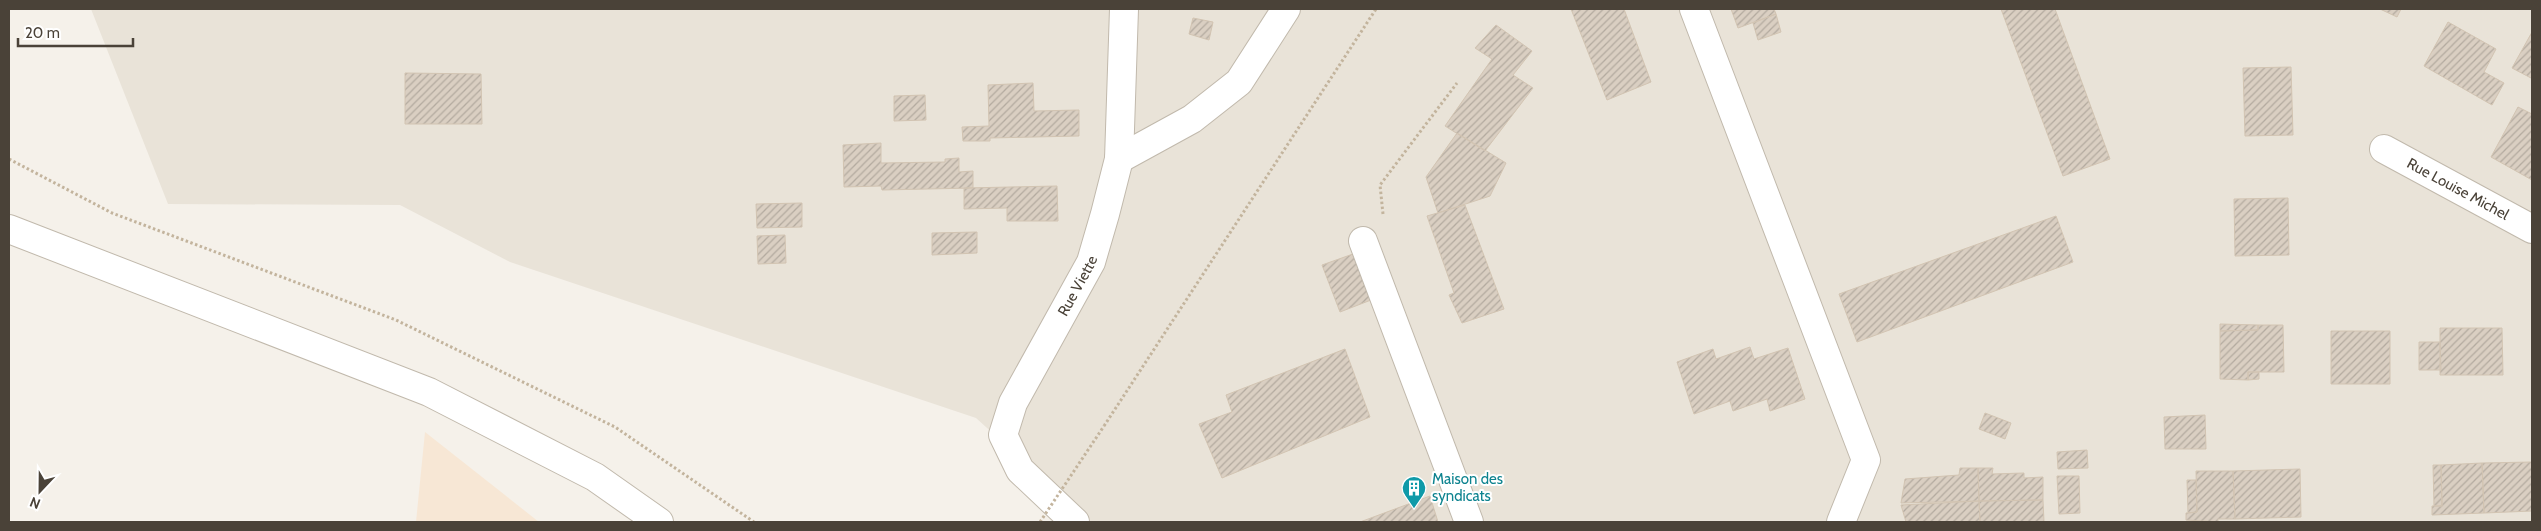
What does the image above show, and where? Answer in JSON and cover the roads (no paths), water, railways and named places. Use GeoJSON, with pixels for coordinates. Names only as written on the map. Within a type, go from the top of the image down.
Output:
{"type":"FeatureCollection","features":[{"type":"Feature","properties":{"kind":"street","name":"Rue Viette"},"geometry":{"type":"LineString","coordinates":[[1075,522],[1020,470],[1003,435],[1013,403],[1091,262],[1119,159],[1124,9]]}},
{"type":"Feature","properties":{"kind":"street"},"geometry":{"type":"LineString","coordinates":[[1119,159],[1192,118],[1239,82],[1286,9]]}},
{"type":"Feature","properties":{"kind":"street"},"geometry":{"type":"LineString","coordinates":[[1694,9],[1866,460],[1841,522]]}},
{"type":"Feature","properties":{"kind":"street","name":"Rue Louise Michel"},"geometry":{"type":"LineString","coordinates":[[2384,149],[2532,230]]}},
{"type":"Feature","properties":{"kind":"street"},"geometry":{"type":"LineString","coordinates":[[9,229],[429,392],[595,477],[659,522]]}},
{"type":"Feature","properties":{"kind":"street"},"geometry":{"type":"LineString","coordinates":[[1363,241],[1469,522]]}},
{"type":"Feature","properties":{"kind":"place","name":"Maison des syndicats"},"geometry":{"type":"Point","coordinates":[1414,509]}}]}
